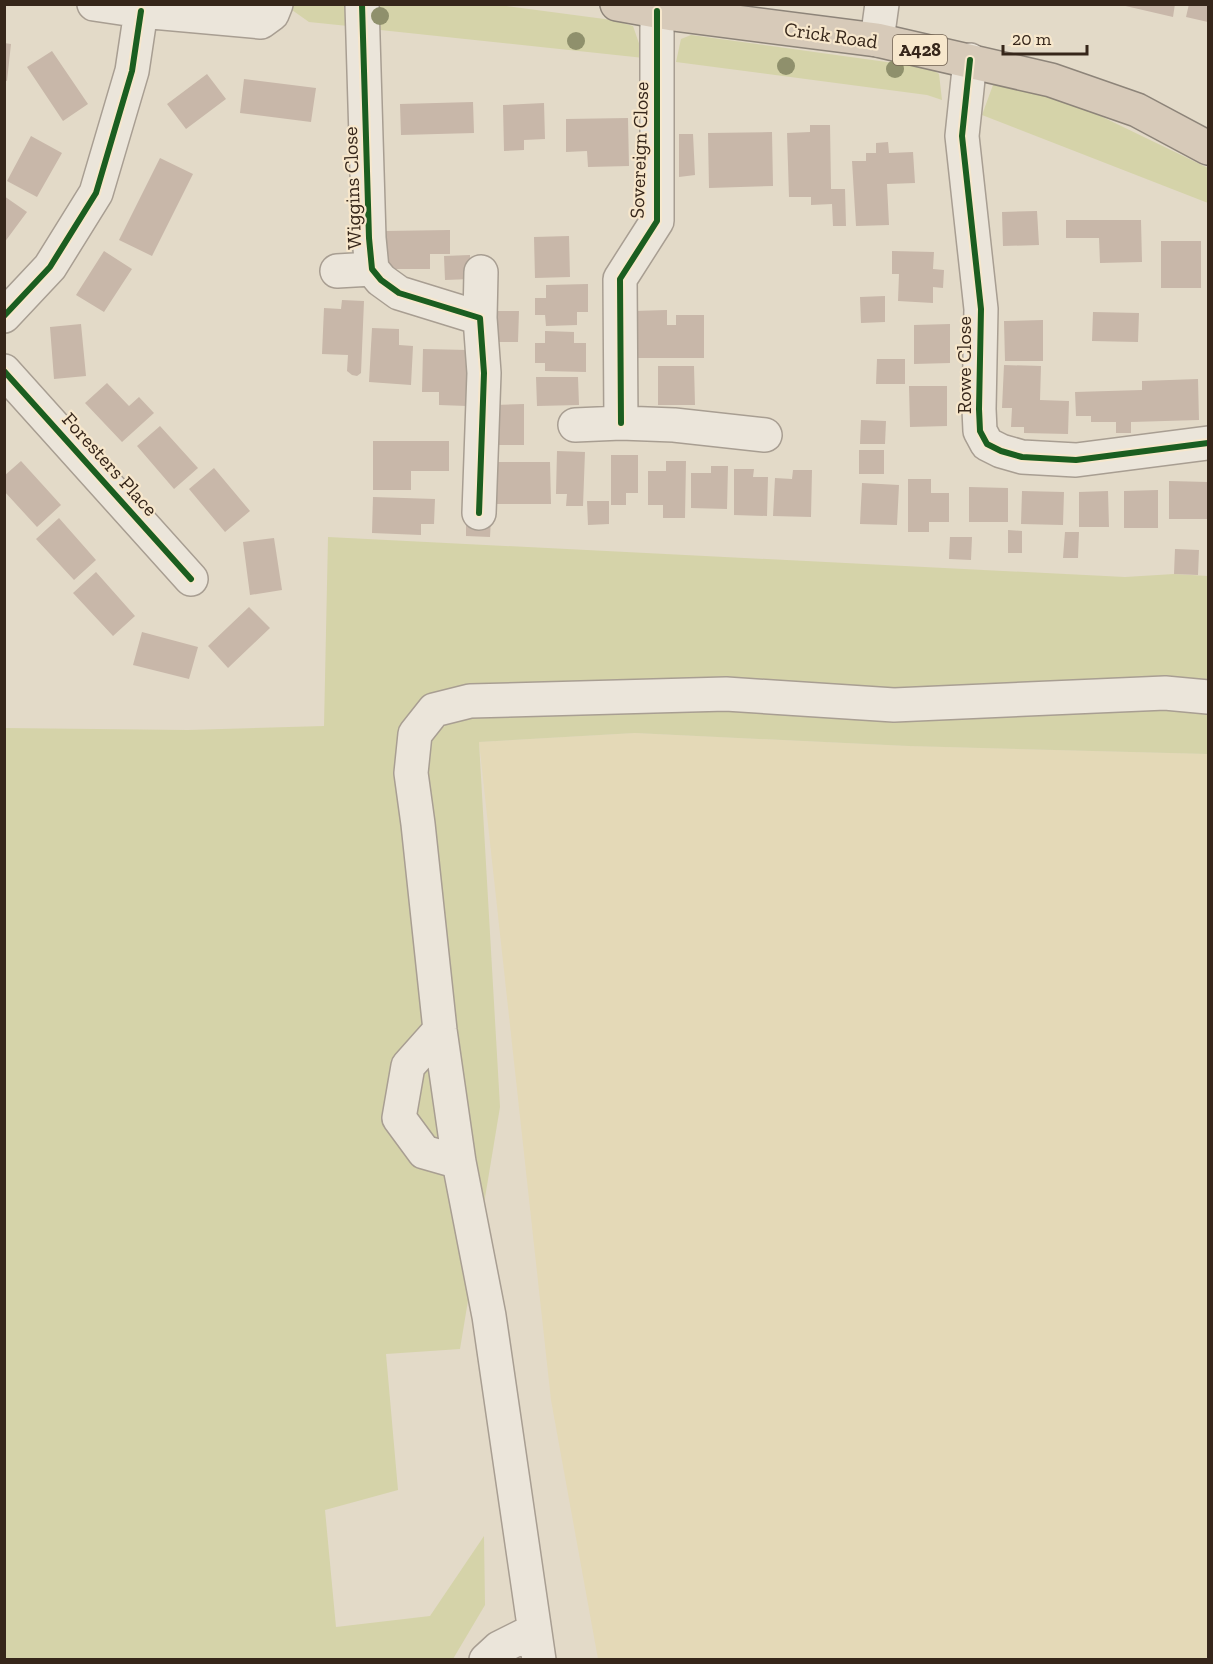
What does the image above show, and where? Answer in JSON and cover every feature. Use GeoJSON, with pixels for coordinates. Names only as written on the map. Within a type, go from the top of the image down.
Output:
{"type":"FeatureCollection","features":[{"type":"Feature","properties":{"kind":"highway","name":"Crick Road"},"geometry":{"type":"LineString","coordinates":[[617,4],[682,10],[877,40],[970,60],[1051,80],[1137,111],[1209,148]]}},
{"type":"Feature","properties":{"kind":"street"},"geometry":{"type":"LineString","coordinates":[[94,4],[141,11],[261,22],[272,14],[276,4]]}},
{"type":"Feature","properties":{"kind":"street","name":"Wiggins Close"},"geometry":{"type":"LineString","coordinates":[[362,4],[369,238],[372,269],[381,280],[399,293],[480,318]]}},
{"type":"Feature","properties":{"kind":"street"},"geometry":{"type":"LineString","coordinates":[[877,40],[882,4]]}},
{"type":"Feature","properties":{"kind":"street","name":"Sovereign Close"},"geometry":{"type":"LineString","coordinates":[[621,423],[621,279],[657,221],[682,10]]}},
{"type":"Feature","properties":{"kind":"street"},"geometry":{"type":"LineString","coordinates":[[4,316],[50,267],[96,193],[132,71],[141,11]]}},
{"type":"Feature","properties":{"kind":"street","name":"Rowe Close"},"geometry":{"type":"LineString","coordinates":[[970,60],[962,136],[981,309],[980,431],[987,444],[1001,451],[1023,457],[1076,460],[1209,443]]}},
{"type":"Feature","properties":{"kind":"street","name":"Wiggins Close"},"geometry":{"type":"LineString","coordinates":[[337,271],[372,269]]}},
{"type":"Feature","properties":{"kind":"street"},"geometry":{"type":"LineString","coordinates":[[479,513],[484,373],[480,318],[481,272]]}},
{"type":"Feature","properties":{"kind":"street","name":"Foresters Place"},"geometry":{"type":"LineString","coordinates":[[4,371],[191,579]]}},
{"type":"Feature","properties":{"kind":"street"},"geometry":{"type":"LineString","coordinates":[[575,425],[621,423],[674,425],[765,435]]}},
{"type":"Feature","properties":{"kind":"street"},"geometry":{"type":"LineString","coordinates":[[486,1659],[499,1648],[536,1645],[489,1316],[459,1162],[440,1030],[411,773],[415,734],[434,710],[470,701],[726,694],[894,705],[1164,693],[1209,697]]}},
{"type":"Feature","properties":{"kind":"street"},"geometry":{"type":"LineString","coordinates":[[440,1030],[408,1066],[399,1118],[424,1152],[459,1162]]}},
{"type":"Feature","properties":{"kind":"shaded area"},"geometry":{"type":"Polygon","coordinates":[[[294,5],[347,5],[348,26],[309,22],[292,10],[294,5]]]}},
{"type":"Feature","properties":{"kind":"shaded area"},"geometry":{"type":"Polygon","coordinates":[[[371,5],[499,5],[612,20],[633,26],[644,58],[371,29],[371,5]]]}},
{"type":"Feature","properties":{"kind":"shaded area"},"geometry":{"type":"Polygon","coordinates":[[[691,35],[930,68],[939,74],[942,100],[927,95],[676,62],[681,39],[691,35]]]}},
{"type":"Feature","properties":{"kind":"shaded area"},"geometry":{"type":"Polygon","coordinates":[[[1002,83],[1057,95],[1208,168],[1208,203],[982,115],[993,85],[1002,83]]]}},
{"type":"Feature","properties":{"kind":"shaded area"},"geometry":{"type":"Polygon","coordinates":[[[328,537],[1125,577],[1174,574],[1208,576],[1208,754],[908,746],[635,733],[479,742],[500,1107],[460,1349],[386,1354],[398,1490],[325,1510],[336,1627],[430,1616],[484,1536],[485,1605],[453,1659],[5,1659],[5,728],[188,730],[324,726],[328,537]]]}},
{"type":"Feature","properties":{"kind":"shaded area"},"geometry":{"type":"Polygon","coordinates":[[[635,733],[908,746],[1208,754],[1208,1659],[598,1659],[551,1400],[479,742],[635,733]]]}},
{"type":"Feature","properties":{"kind":"building"},"geometry":{"type":"Polygon","coordinates":[[[1117,4],[1175,4],[1173,17],[1117,4]]]}},
{"type":"Feature","properties":{"kind":"building"},"geometry":{"type":"Polygon","coordinates":[[[1189,4],[1208,4],[1208,22],[1186,17],[1189,4]]]}},
{"type":"Feature","properties":{"kind":"building"},"geometry":{"type":"Polygon","coordinates":[[[4,43],[11,44],[7,81],[4,80],[4,43]]]}},
{"type":"Feature","properties":{"kind":"building"},"geometry":{"type":"Polygon","coordinates":[[[52,51],[88,104],[63,121],[27,67],[52,51]]]}},
{"type":"Feature","properties":{"kind":"building"},"geometry":{"type":"Polygon","coordinates":[[[207,74],[226,99],[186,129],[167,104],[207,74]]]}},
{"type":"Feature","properties":{"kind":"building"},"geometry":{"type":"Polygon","coordinates":[[[244,79],[316,88],[311,122],[240,113],[244,79]]]}},
{"type":"Feature","properties":{"kind":"building"},"geometry":{"type":"Polygon","coordinates":[[[473,102],[474,133],[401,135],[400,104],[473,102]]]}},
{"type":"Feature","properties":{"kind":"building"},"geometry":{"type":"Polygon","coordinates":[[[544,103],[545,139],[524,140],[524,150],[504,151],[503,105],[544,103]]]}},
{"type":"Feature","properties":{"kind":"building"},"geometry":{"type":"Polygon","coordinates":[[[628,118],[629,166],[588,167],[587,151],[566,152],[566,119],[628,118]]]}},
{"type":"Feature","properties":{"kind":"building"},"geometry":{"type":"Polygon","coordinates":[[[810,125],[830,125],[831,189],[845,189],[846,226],[833,226],[832,204],[811,205],[811,197],[789,197],[787,133],[810,132],[810,125]]]}},
{"type":"Feature","properties":{"kind":"building"},"geometry":{"type":"Polygon","coordinates":[[[772,132],[773,186],[709,188],[708,133],[772,132]]]}},
{"type":"Feature","properties":{"kind":"building"},"geometry":{"type":"Polygon","coordinates":[[[679,134],[693,134],[695,175],[679,177],[679,134]]]}},
{"type":"Feature","properties":{"kind":"building"},"geometry":{"type":"Polygon","coordinates":[[[31,136],[62,153],[37,197],[7,181],[31,136]]]}},
{"type":"Feature","properties":{"kind":"building"},"geometry":{"type":"Polygon","coordinates":[[[888,142],[889,153],[913,152],[915,183],[887,184],[889,225],[856,226],[852,161],[866,161],[866,153],[876,153],[876,143],[888,142]]]}},
{"type":"Feature","properties":{"kind":"building"},"geometry":{"type":"Polygon","coordinates":[[[160,158],[193,174],[152,256],[119,240],[160,158]]]}},
{"type":"Feature","properties":{"kind":"building"},"geometry":{"type":"Polygon","coordinates":[[[4,196],[27,212],[4,243],[4,196]]]}},
{"type":"Feature","properties":{"kind":"building"},"geometry":{"type":"Polygon","coordinates":[[[1037,211],[1039,245],[1003,246],[1002,212],[1037,211]]]}},
{"type":"Feature","properties":{"kind":"building"},"geometry":{"type":"Polygon","coordinates":[[[1066,220],[1141,220],[1142,262],[1100,263],[1099,238],[1066,238],[1066,220]]]}},
{"type":"Feature","properties":{"kind":"building"},"geometry":{"type":"Polygon","coordinates":[[[450,230],[450,254],[430,254],[430,269],[385,269],[384,231],[450,230]]]}},
{"type":"Feature","properties":{"kind":"building"},"geometry":{"type":"Polygon","coordinates":[[[569,236],[570,277],[535,278],[534,237],[569,236]]]}},
{"type":"Feature","properties":{"kind":"building"},"geometry":{"type":"Polygon","coordinates":[[[1161,241],[1201,241],[1201,288],[1161,288],[1161,241]]]}},
{"type":"Feature","properties":{"kind":"building"},"geometry":{"type":"Polygon","coordinates":[[[104,251],[132,269],[104,312],[76,295],[104,251]]]}},
{"type":"Feature","properties":{"kind":"building"},"geometry":{"type":"Polygon","coordinates":[[[892,251],[934,252],[933,269],[944,270],[943,288],[933,287],[933,303],[898,301],[899,274],[892,274],[892,251]]]}},
{"type":"Feature","properties":{"kind":"building"},"geometry":{"type":"Polygon","coordinates":[[[470,255],[471,279],[445,280],[444,256],[470,255]]]}},
{"type":"Feature","properties":{"kind":"building"},"geometry":{"type":"Polygon","coordinates":[[[588,284],[588,312],[577,312],[577,325],[546,326],[545,315],[535,315],[535,298],[546,298],[546,285],[588,284]]]}},
{"type":"Feature","properties":{"kind":"building"},"geometry":{"type":"Polygon","coordinates":[[[885,296],[885,322],[861,323],[860,297],[885,296]]]}},
{"type":"Feature","properties":{"kind":"building"},"geometry":{"type":"Polygon","coordinates":[[[342,300],[364,301],[361,373],[357,376],[347,371],[348,355],[322,354],[324,308],[341,309],[342,300]]]}},
{"type":"Feature","properties":{"kind":"building"},"geometry":{"type":"Polygon","coordinates":[[[667,310],[667,325],[676,325],[676,315],[704,315],[704,358],[633,358],[633,311],[667,310]]]}},
{"type":"Feature","properties":{"kind":"building"},"geometry":{"type":"Polygon","coordinates":[[[495,311],[519,311],[518,342],[494,342],[495,311]]]}},
{"type":"Feature","properties":{"kind":"building"},"geometry":{"type":"Polygon","coordinates":[[[1093,312],[1139,313],[1138,342],[1092,341],[1093,312]]]}},
{"type":"Feature","properties":{"kind":"building"},"geometry":{"type":"Polygon","coordinates":[[[1043,320],[1043,361],[1005,361],[1004,321],[1043,320]]]}},
{"type":"Feature","properties":{"kind":"building"},"geometry":{"type":"Polygon","coordinates":[[[81,324],[86,376],[54,379],[50,327],[81,324]]]}},
{"type":"Feature","properties":{"kind":"building"},"geometry":{"type":"Polygon","coordinates":[[[950,324],[950,363],[914,364],[914,325],[950,324]]]}},
{"type":"Feature","properties":{"kind":"building"},"geometry":{"type":"Polygon","coordinates":[[[372,328],[399,329],[399,345],[413,346],[411,385],[369,382],[372,328]]]}},
{"type":"Feature","properties":{"kind":"building"},"geometry":{"type":"Polygon","coordinates":[[[545,331],[574,332],[574,343],[586,343],[586,372],[545,371],[545,363],[535,363],[535,343],[545,343],[545,331]]]}},
{"type":"Feature","properties":{"kind":"building"},"geometry":{"type":"Polygon","coordinates":[[[423,349],[468,350],[467,406],[439,405],[439,392],[422,392],[423,349]]]}},
{"type":"Feature","properties":{"kind":"building"},"geometry":{"type":"Polygon","coordinates":[[[877,359],[905,359],[905,384],[876,384],[877,359]]]}},
{"type":"Feature","properties":{"kind":"building"},"geometry":{"type":"Polygon","coordinates":[[[1004,365],[1041,366],[1040,400],[1069,401],[1068,434],[1024,433],[1024,427],[1011,427],[1012,408],[1002,408],[1004,365]]]}},
{"type":"Feature","properties":{"kind":"building"},"geometry":{"type":"Polygon","coordinates":[[[658,366],[694,366],[695,405],[658,405],[658,366]]]}},
{"type":"Feature","properties":{"kind":"building"},"geometry":{"type":"Polygon","coordinates":[[[536,377],[578,377],[579,405],[537,406],[536,377]]]}},
{"type":"Feature","properties":{"kind":"building"},"geometry":{"type":"Polygon","coordinates":[[[1198,379],[1199,420],[1131,422],[1131,433],[1116,433],[1116,422],[1091,422],[1091,416],[1076,416],[1075,392],[1142,390],[1142,381],[1198,379]]]}},
{"type":"Feature","properties":{"kind":"building"},"geometry":{"type":"Polygon","coordinates":[[[107,383],[129,406],[139,397],[154,413],[122,442],[85,403],[107,383]]]}},
{"type":"Feature","properties":{"kind":"building"},"geometry":{"type":"Polygon","coordinates":[[[909,386],[947,386],[947,426],[910,427],[909,386]]]}},
{"type":"Feature","properties":{"kind":"building"},"geometry":{"type":"Polygon","coordinates":[[[524,404],[524,445],[495,445],[495,405],[524,404]]]}},
{"type":"Feature","properties":{"kind":"building"},"geometry":{"type":"Polygon","coordinates":[[[861,420],[886,421],[885,444],[860,444],[861,420]]]}},
{"type":"Feature","properties":{"kind":"building"},"geometry":{"type":"Polygon","coordinates":[[[160,426],[198,468],[174,489],[137,446],[160,426]]]}},
{"type":"Feature","properties":{"kind":"building"},"geometry":{"type":"Polygon","coordinates":[[[373,441],[449,441],[449,471],[411,471],[411,490],[373,490],[373,441]]]}},
{"type":"Feature","properties":{"kind":"building"},"geometry":{"type":"Polygon","coordinates":[[[859,450],[884,450],[884,474],[859,474],[859,450]]]}},
{"type":"Feature","properties":{"kind":"building"},"geometry":{"type":"Polygon","coordinates":[[[557,451],[585,452],[583,506],[566,506],[567,494],[556,494],[557,451]]]}},
{"type":"Feature","properties":{"kind":"building"},"geometry":{"type":"Polygon","coordinates":[[[611,455],[638,455],[638,493],[626,493],[626,505],[611,505],[611,455]]]}},
{"type":"Feature","properties":{"kind":"building"},"geometry":{"type":"Polygon","coordinates":[[[21,461],[61,505],[37,527],[4,491],[4,476],[21,461]]]}},
{"type":"Feature","properties":{"kind":"building"},"geometry":{"type":"Polygon","coordinates":[[[666,461],[686,461],[685,518],[663,518],[663,505],[648,505],[648,471],[666,471],[666,461]]]}},
{"type":"Feature","properties":{"kind":"building"},"geometry":{"type":"Polygon","coordinates":[[[492,462],[550,462],[551,504],[493,504],[492,462]]]}},
{"type":"Feature","properties":{"kind":"building"},"geometry":{"type":"Polygon","coordinates":[[[711,466],[728,466],[727,509],[691,508],[691,473],[711,473],[711,466]]]}},
{"type":"Feature","properties":{"kind":"building"},"geometry":{"type":"Polygon","coordinates":[[[214,468],[250,511],[225,532],[189,489],[214,468]]]}},
{"type":"Feature","properties":{"kind":"building"},"geometry":{"type":"Polygon","coordinates":[[[734,469],[754,469],[753,477],[768,477],[767,516],[734,515],[734,469]]]}},
{"type":"Feature","properties":{"kind":"building"},"geometry":{"type":"Polygon","coordinates":[[[793,470],[812,470],[811,517],[773,516],[775,478],[792,479],[793,470]]]}},
{"type":"Feature","properties":{"kind":"building"},"geometry":{"type":"Polygon","coordinates":[[[908,479],[931,479],[931,493],[949,493],[949,522],[929,522],[929,532],[908,532],[908,479]]]}},
{"type":"Feature","properties":{"kind":"building"},"geometry":{"type":"Polygon","coordinates":[[[1169,481],[1208,482],[1208,519],[1169,519],[1169,481]]]}},
{"type":"Feature","properties":{"kind":"building"},"geometry":{"type":"Polygon","coordinates":[[[862,483],[899,485],[897,525],[860,524],[862,483]]]}},
{"type":"Feature","properties":{"kind":"building"},"geometry":{"type":"Polygon","coordinates":[[[969,487],[1008,488],[1008,522],[969,522],[969,487]]]}},
{"type":"Feature","properties":{"kind":"building"},"geometry":{"type":"Polygon","coordinates":[[[1158,490],[1158,528],[1124,528],[1124,491],[1158,490]]]}},
{"type":"Feature","properties":{"kind":"building"},"geometry":{"type":"Polygon","coordinates":[[[1022,491],[1064,492],[1063,525],[1021,524],[1022,491]]]}},
{"type":"Feature","properties":{"kind":"building"},"geometry":{"type":"Polygon","coordinates":[[[1108,491],[1109,527],[1079,527],[1079,492],[1108,491]]]}},
{"type":"Feature","properties":{"kind":"building"},"geometry":{"type":"Polygon","coordinates":[[[373,497],[435,499],[434,524],[421,524],[421,535],[372,533],[373,497]]]}},
{"type":"Feature","properties":{"kind":"building"},"geometry":{"type":"Polygon","coordinates":[[[587,501],[609,501],[609,524],[588,525],[587,501]]]}},
{"type":"Feature","properties":{"kind":"building"},"geometry":{"type":"Polygon","coordinates":[[[59,518],[96,560],[74,580],[36,539],[59,518]]]}},
{"type":"Feature","properties":{"kind":"building"},"geometry":{"type":"Polygon","coordinates":[[[466,518],[491,519],[490,537],[466,536],[466,518]]]}},
{"type":"Feature","properties":{"kind":"building"},"geometry":{"type":"Polygon","coordinates":[[[1008,530],[1022,531],[1022,553],[1008,553],[1008,530]]]}},
{"type":"Feature","properties":{"kind":"building"},"geometry":{"type":"Polygon","coordinates":[[[1065,532],[1079,532],[1078,558],[1063,558],[1065,532]]]}},
{"type":"Feature","properties":{"kind":"building"},"geometry":{"type":"Polygon","coordinates":[[[950,537],[972,537],[971,560],[949,559],[950,537]]]}},
{"type":"Feature","properties":{"kind":"building"},"geometry":{"type":"Polygon","coordinates":[[[274,538],[282,590],[250,595],[243,542],[274,538]]]}},
{"type":"Feature","properties":{"kind":"building"},"geometry":{"type":"Polygon","coordinates":[[[1175,549],[1199,550],[1198,575],[1174,574],[1175,549]]]}},
{"type":"Feature","properties":{"kind":"building"},"geometry":{"type":"Polygon","coordinates":[[[96,572],[135,616],[113,636],[73,593],[96,572]]]}},
{"type":"Feature","properties":{"kind":"building"},"geometry":{"type":"Polygon","coordinates":[[[249,607],[270,628],[228,668],[208,646],[249,607]]]}},
{"type":"Feature","properties":{"kind":"building"},"geometry":{"type":"Polygon","coordinates":[[[142,632],[198,647],[189,679],[133,665],[142,632]]]}},
{"type":"Feature","properties":{"kind":"cycle path"},"geometry":{"type":"LineString","coordinates":[[362,4],[369,238],[372,269],[381,280],[399,293],[480,318],[484,373],[479,513]]}},
{"type":"Feature","properties":{"kind":"cycle path"},"geometry":{"type":"LineString","coordinates":[[4,316],[50,267],[96,193],[132,71],[141,11]]}},
{"type":"Feature","properties":{"kind":"cycle path"},"geometry":{"type":"LineString","coordinates":[[621,423],[620,279],[657,221],[657,11]]}},
{"type":"Feature","properties":{"kind":"cycle path"},"geometry":{"type":"LineString","coordinates":[[970,60],[962,136],[981,309],[980,431],[987,444],[1022,457],[1076,460],[1208,443]]}},
{"type":"Feature","properties":{"kind":"cycle path"},"geometry":{"type":"LineString","coordinates":[[4,371],[191,579]]}}]}
